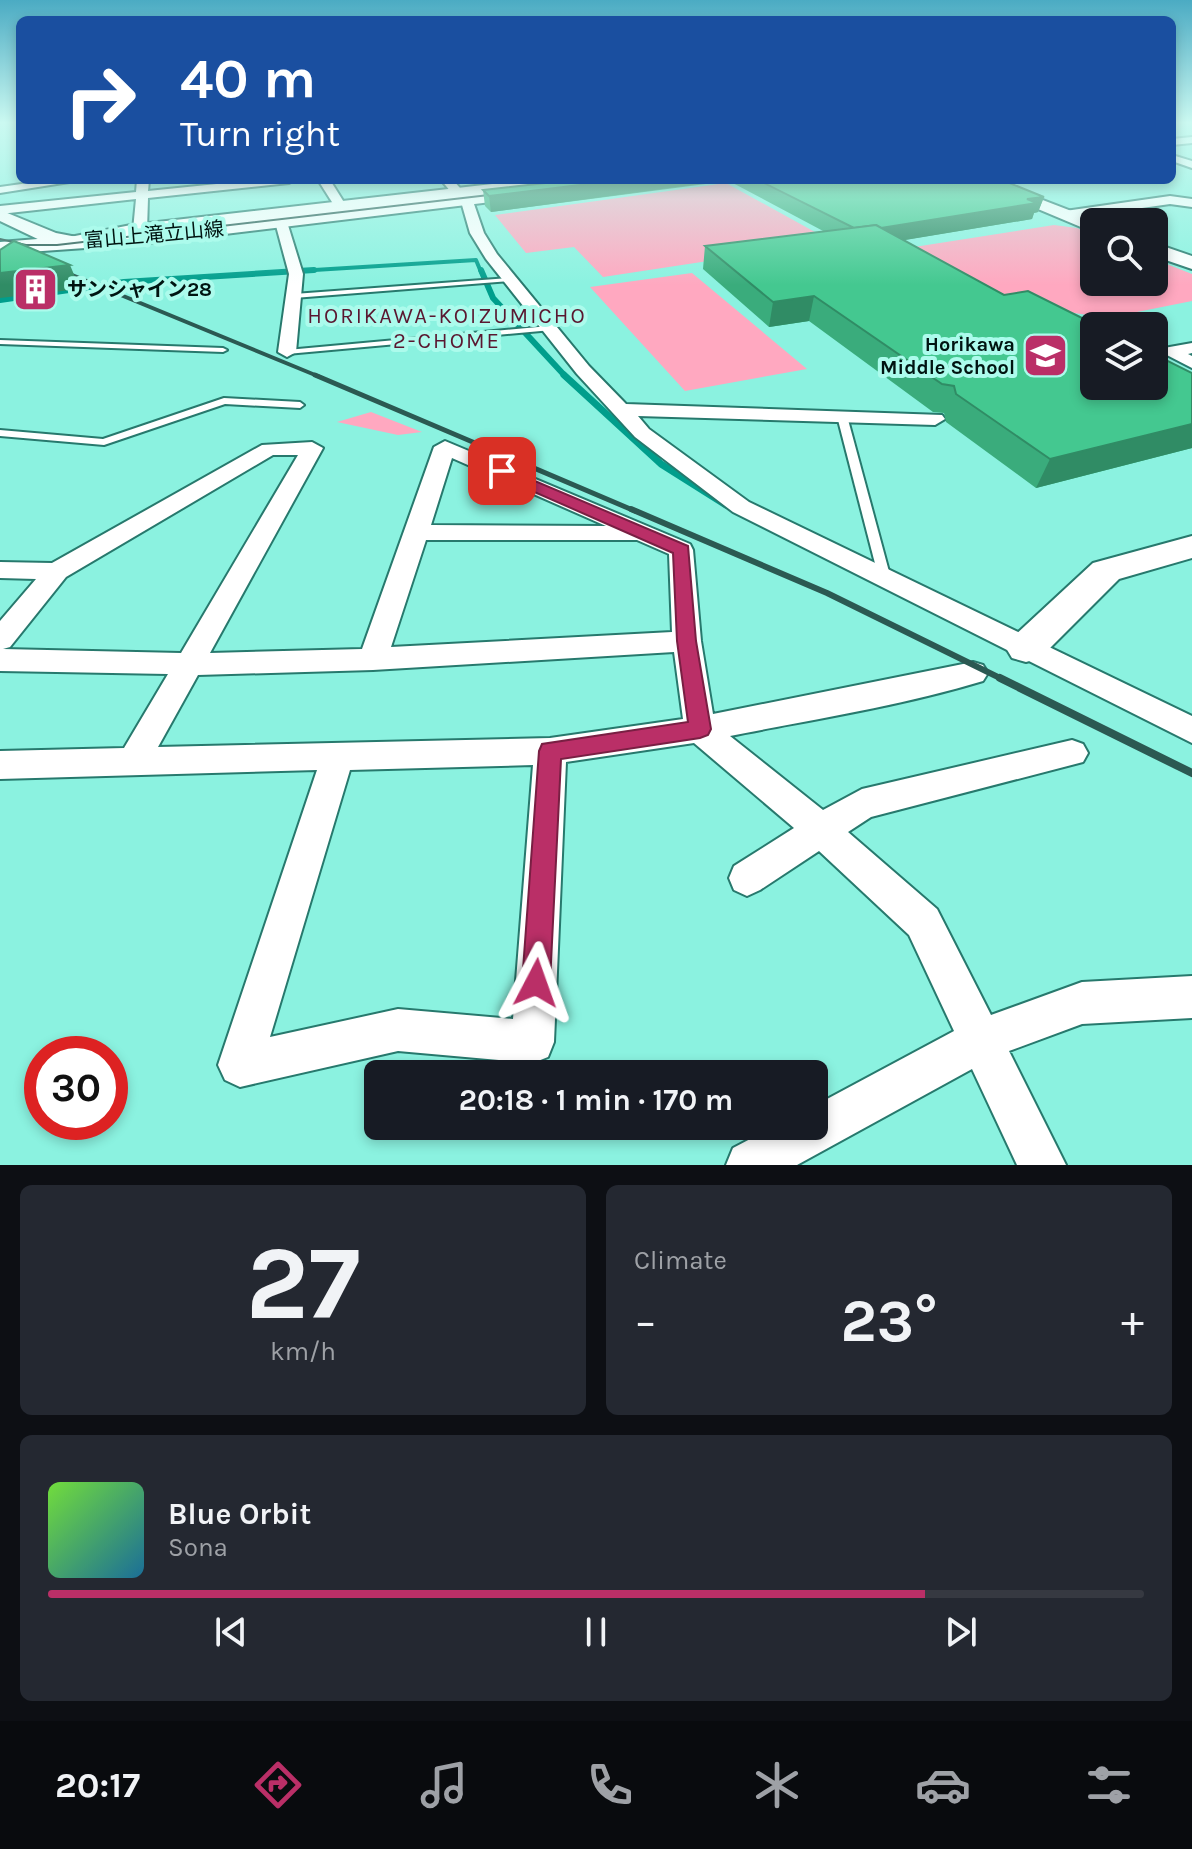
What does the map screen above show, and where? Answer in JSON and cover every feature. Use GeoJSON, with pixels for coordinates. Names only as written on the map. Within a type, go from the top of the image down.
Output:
{"type":"FeatureCollection","features":[{"type":"Feature","properties":{"kind":"main road","name":"富山上滝立山線"},"geometry":{"type":"LineString","coordinates":[[75,242],[140,230],[534,184]]}},
{"type":"Feature","properties":{"kind":"main road","name":"富山上滝立山線"},"geometry":{"type":"LineString","coordinates":[[75,242],[142,238],[281,222],[457,192],[574,184]]}},
{"type":"Feature","properties":{"kind":"main road"},"geometry":{"type":"LineString","coordinates":[[6,256],[43,244],[75,242]]}},
{"type":"Feature","properties":{"kind":"street"},"geometry":{"type":"LineString","coordinates":[[0,190],[46,184]]}},
{"type":"Feature","properties":{"kind":"street"},"geometry":{"type":"LineString","coordinates":[[140,230],[143,184]]}},
{"type":"Feature","properties":{"kind":"street"},"geometry":{"type":"LineString","coordinates":[[0,213],[248,184]]}},
{"type":"Feature","properties":{"kind":"street"},"geometry":{"type":"LineString","coordinates":[[327,184],[341,207]]}},
{"type":"Feature","properties":{"kind":"street"},"geometry":{"type":"LineString","coordinates":[[987,184],[1080,221]]}},
{"type":"Feature","properties":{"kind":"street"},"geometry":{"type":"LineString","coordinates":[[457,192],[477,233],[509,280],[619,410],[642,433],[741,507],[885,579],[1018,653],[1192,730]]}},
{"type":"Feature","properties":{"kind":"street"},"geometry":{"type":"LineString","coordinates":[[1065,215],[1170,200],[1192,203]]}},
{"type":"Feature","properties":{"kind":"street"},"geometry":{"type":"LineString","coordinates":[[0,213],[51,238],[75,242]]}},
{"type":"Feature","properties":{"kind":"street"},"geometry":{"type":"LineString","coordinates":[[281,222],[296,274],[287,352]]}},
{"type":"Feature","properties":{"kind":"street"},"geometry":{"type":"LineString","coordinates":[[1168,254],[1192,263]]}},
{"type":"Feature","properties":{"kind":"street"},"geometry":{"type":"LineString","coordinates":[[1192,348],[1170,352],[1192,363]]}},
{"type":"Feature","properties":{"kind":"street"},"geometry":{"type":"LineString","coordinates":[[619,410],[935,419]]}},
{"type":"Feature","properties":{"kind":"street"},"geometry":{"type":"LineString","coordinates":[[373,659],[445,447],[681,550],[687,641],[700,729],[822,831],[923,922],[1042,1165]]}},
{"type":"Feature","properties":{"kind":"street"},"geometry":{"type":"LineString","coordinates":[[0,640],[57,571],[269,449],[312,448],[133,763]]}},
{"type":"Feature","properties":{"kind":"street"},"geometry":{"type":"LineString","coordinates":[[416,532],[644,534]]}},
{"type":"Feature","properties":{"kind":"street"},"geometry":{"type":"LineString","coordinates":[[1018,653],[1106,571],[1192,547]]}},
{"type":"Feature","properties":{"kind":"street"},"geometry":{"type":"LineString","coordinates":[[0,570],[57,571]]}},
{"type":"Feature","properties":{"kind":"street"},"geometry":{"type":"LineString","coordinates":[[0,660],[188,664],[373,659],[687,641]]}},
{"type":"Feature","properties":{"kind":"street"},"geometry":{"type":"LineString","coordinates":[[0,765],[550,751],[700,729],[922,686],[973,673]]}},
{"type":"Feature","properties":{"kind":"street"},"geometry":{"type":"LineString","coordinates":[[337,758],[240,1065],[398,1030],[533,1042],[550,751]]}},
{"type":"Feature","properties":{"kind":"street"},"geometry":{"type":"LineString","coordinates":[[747,878],[862,804],[1072,753]]}},
{"type":"Feature","properties":{"kind":"street"},"geometry":{"type":"LineString","coordinates":[[750,1165],[982,1040],[1082,1003],[1192,997]]}},
{"type":"Feature","properties":{"kind":"lane"},"geometry":{"type":"LineString","coordinates":[[294,296],[509,280]]}},
{"type":"Feature","properties":{"kind":"lane"},"geometry":{"type":"LineString","coordinates":[[287,352],[549,328]]}},
{"type":"Feature","properties":{"kind":"lane"},"geometry":{"type":"LineString","coordinates":[[0,342],[223,350]]}},
{"type":"Feature","properties":{"kind":"lane"},"geometry":{"type":"LineString","coordinates":[[0,433],[104,442],[224,401],[300,405]]}},
{"type":"Feature","properties":{"kind":"lane"},"geometry":{"type":"LineString","coordinates":[[842,416],[885,579]]}},
{"type":"Feature","properties":{"kind":"shaded area"},"geometry":{"type":"Polygon","coordinates":[[[728,184],[833,242],[603,277],[574,247],[526,253],[495,215],[728,184]]]}},
{"type":"Feature","properties":{"kind":"shaded area"},"geometry":{"type":"Polygon","coordinates":[[[1054,225],[1077,228],[1080,229],[1080,296],[1168,296],[1168,265],[1192,274],[1192,301],[1137,312],[1080,314],[999,306],[895,250],[1054,225]]]}},
{"type":"Feature","properties":{"kind":"shaded area"},"geometry":{"type":"Polygon","coordinates":[[[692,273],[807,369],[685,391],[590,287],[692,273]]]}},
{"type":"Feature","properties":{"kind":"shaded area"},"geometry":{"type":"Polygon","coordinates":[[[371,412],[422,432],[398,435],[337,422],[371,412]]]}},
{"type":"Feature","properties":{"kind":"building"},"geometry":{"type":"Polygon","coordinates":[[[536,184],[588,184],[489,196],[483,190],[536,184]]]}},
{"type":"Feature","properties":{"kind":"building"},"geometry":{"type":"Polygon","coordinates":[[[766,184],[1012,184],[1044,197],[1027,199],[1037,203],[881,228],[876,225],[854,228],[766,184]]]}},
{"type":"Feature","properties":{"kind":"building"},"geometry":{"type":"Polygon","coordinates":[[[876,225],[1004,295],[1028,291],[1080,317],[1080,400],[1168,400],[1168,361],[1192,373],[1192,424],[1050,459],[956,394],[954,386],[942,384],[814,296],[773,302],[705,246],[876,225]]]}},
{"type":"Feature","properties":{"kind":"building"},"geometry":{"type":"Polygon","coordinates":[[[14,241],[70,265],[0,273],[0,250],[14,241]]]}},
{"type":"Feature","properties":{"kind":"waterway"},"geometry":{"type":"LineString","coordinates":[[298,271],[476,260],[481,272]]}},
{"type":"Feature","properties":{"kind":"waterway"},"geometry":{"type":"LineString","coordinates":[[298,271],[314,270]]}},
{"type":"Feature","properties":{"kind":"waterway"},"geometry":{"type":"LineString","coordinates":[[481,270],[493,298],[565,376]]}},
{"type":"Feature","properties":{"kind":"waterway"},"geometry":{"type":"LineString","coordinates":[[0,300],[124,282],[298,271]]}},
{"type":"Feature","properties":{"kind":"waterway"},"geometry":{"type":"LineString","coordinates":[[282,272],[298,271]]}},
{"type":"Feature","properties":{"kind":"waterway"},"geometry":{"type":"LineString","coordinates":[[565,376],[661,464],[726,505]]}},
{"type":"Feature","properties":{"kind":"tram line"},"geometry":{"type":"LineString","coordinates":[[0,239],[26,245],[57,245],[506,193]]}},
{"type":"Feature","properties":{"kind":"railway"},"geometry":{"type":"LineString","coordinates":[[52,267],[64,272]]}},
{"type":"Feature","properties":{"kind":"railway"},"geometry":{"type":"LineString","coordinates":[[60,270],[320,377]]}},
{"type":"Feature","properties":{"kind":"railway"},"geometry":{"type":"LineString","coordinates":[[315,375],[635,511]]}},
{"type":"Feature","properties":{"kind":"railway"},"geometry":{"type":"LineString","coordinates":[[631,509],[827,593],[1004,680]]}},
{"type":"Feature","properties":{"kind":"railway"},"geometry":{"type":"LineString","coordinates":[[1000,678],[1192,773]]}},
{"type":"Feature","properties":{"kind":"place","name":"サンシャイン28"},"geometry":{"type":"Point","coordinates":[36,289]}},
{"type":"Feature","properties":{"kind":"place","name":"Horikawa Middle School"},"geometry":{"type":"Point","coordinates":[1046,356]}},
{"type":"Feature","properties":{"kind":"district","name":"HORIKAWA-KOIZUMICHO 2-CHOME"},"geometry":{"type":"Point","coordinates":[447,328]}},
{"type":"Feature","properties":{"kind":"route"},"geometry":{"type":"LineString","coordinates":[[502,471],[681,550],[687,641],[700,729],[550,751],[536,983]]}}]}
